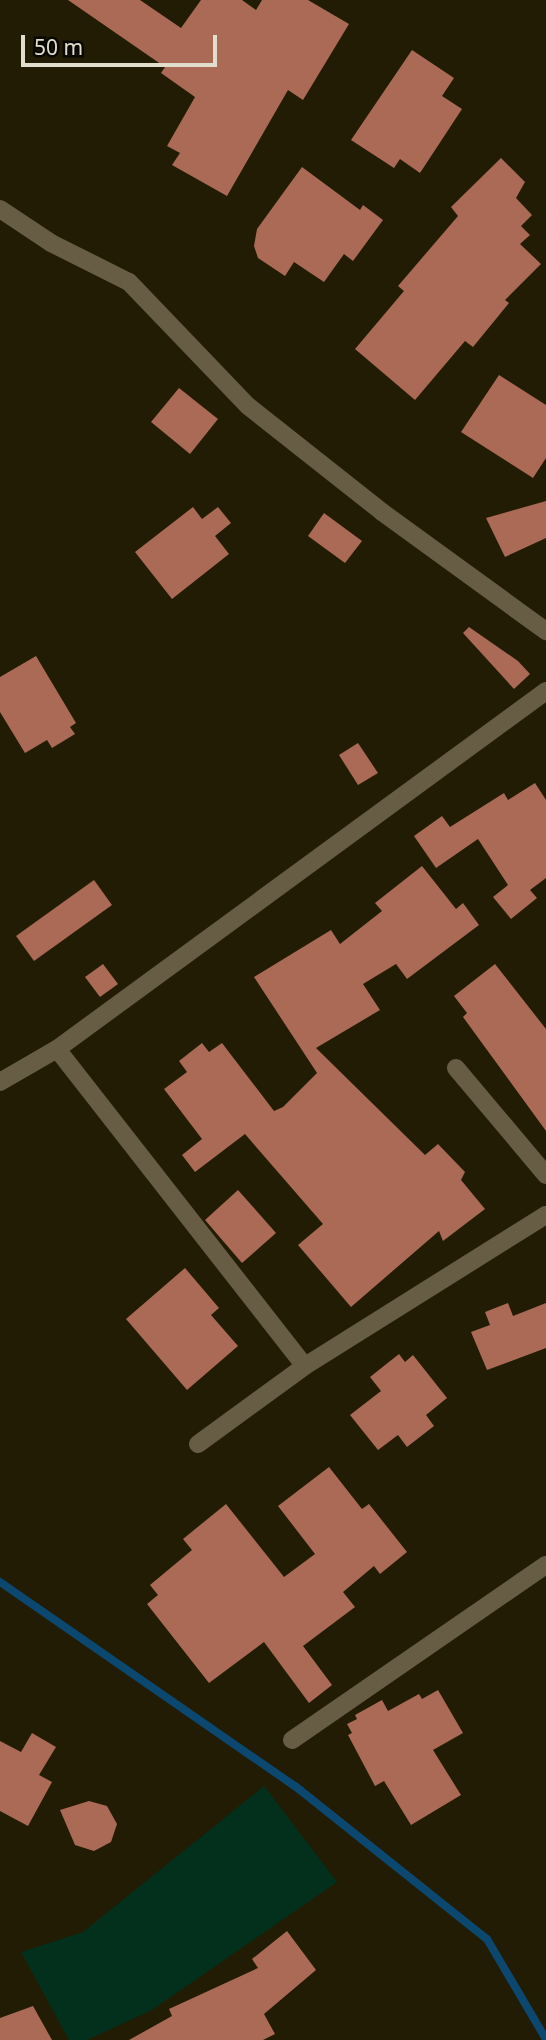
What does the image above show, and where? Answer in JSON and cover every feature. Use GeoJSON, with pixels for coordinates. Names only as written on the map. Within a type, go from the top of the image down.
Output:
{"type":"FeatureCollection","features":[{"type":"Feature","properties":{"kind":"street"},"geometry":{"type":"LineString","coordinates":[[0,209],[51,243],[129,282],[248,406],[382,512],[546,631]]}},
{"type":"Feature","properties":{"kind":"street"},"geometry":{"type":"LineString","coordinates":[[0,1082],[57,1049],[546,691]]}},
{"type":"Feature","properties":{"kind":"street"},"geometry":{"type":"LineString","coordinates":[[57,1049],[305,1366]]}},
{"type":"Feature","properties":{"kind":"street"},"geometry":{"type":"LineString","coordinates":[[456,1068],[546,1175]]}},
{"type":"Feature","properties":{"kind":"street"},"geometry":{"type":"LineString","coordinates":[[198,1444],[305,1366],[546,1215]]}},
{"type":"Feature","properties":{"kind":"street"},"geometry":{"type":"LineString","coordinates":[[292,1740],[546,1565]]}},
{"type":"Feature","properties":{"kind":"green space"},"geometry":{"type":"Polygon","coordinates":[[[264,1786],[337,1882],[152,2010],[87,2040],[69,2040],[21,1952],[83,1932],[264,1786]]]}},
{"type":"Feature","properties":{"kind":"building"},"geometry":{"type":"Polygon","coordinates":[[[68,0],[140,0],[181,28],[201,0],[242,0],[256,10],[262,0],[308,0],[349,24],[303,100],[288,90],[227,196],[172,165],[180,153],[167,146],[195,97],[161,73],[165,67],[68,0]]]}},
{"type":"Feature","properties":{"kind":"building"},"geometry":{"type":"Polygon","coordinates":[[[412,50],[454,78],[442,96],[462,109],[420,173],[400,159],[394,168],[351,140],[412,50]]]}},
{"type":"Feature","properties":{"kind":"building"},"geometry":{"type":"Polygon","coordinates":[[[501,158],[525,182],[516,198],[532,215],[521,226],[530,235],[520,244],[541,264],[505,300],[509,303],[473,347],[465,341],[415,400],[355,349],[404,291],[398,286],[458,216],[451,207],[501,158]]]}},
{"type":"Feature","properties":{"kind":"building"},"geometry":{"type":"Polygon","coordinates":[[[302,167],[360,210],[363,205],[383,220],[353,261],[344,254],[324,282],[294,262],[285,276],[258,258],[254,246],[257,229],[302,167]]]}},
{"type":"Feature","properties":{"kind":"building"},"geometry":{"type":"Polygon","coordinates":[[[499,375],[546,405],[546,458],[533,478],[461,432],[499,375]]]}},
{"type":"Feature","properties":{"kind":"building"},"geometry":{"type":"Polygon","coordinates":[[[179,388],[218,419],[190,454],[151,422],[179,388]]]}},
{"type":"Feature","properties":{"kind":"building"},"geometry":{"type":"Polygon","coordinates":[[[546,501],[546,538],[505,557],[486,518],[546,501]]]}},
{"type":"Feature","properties":{"kind":"building"},"geometry":{"type":"Polygon","coordinates":[[[193,507],[202,519],[218,507],[231,523],[215,536],[229,554],[172,599],[135,552],[193,507]]]}},
{"type":"Feature","properties":{"kind":"building"},"geometry":{"type":"Polygon","coordinates":[[[324,513],[362,541],[345,563],[308,536],[324,513]]]}},
{"type":"Feature","properties":{"kind":"building"},"geometry":{"type":"Polygon","coordinates":[[[469,627],[518,661],[530,674],[514,689],[463,633],[469,627]]]}},
{"type":"Feature","properties":{"kind":"building"},"geometry":{"type":"Polygon","coordinates":[[[36,656],[76,723],[70,727],[75,734],[52,748],[47,740],[25,753],[0,712],[0,677],[36,656]]]}},
{"type":"Feature","properties":{"kind":"building"},"geometry":{"type":"Polygon","coordinates":[[[358,743],[378,773],[358,785],[339,755],[358,743]]]}},
{"type":"Feature","properties":{"kind":"building"},"geometry":{"type":"Polygon","coordinates":[[[535,783],[546,800],[546,878],[530,890],[537,898],[511,919],[493,897],[508,885],[478,839],[436,868],[414,836],[442,816],[450,827],[504,793],[508,800],[535,783]]]}},
{"type":"Feature","properties":{"kind":"building"},"geometry":{"type":"Polygon","coordinates":[[[422,866],[456,909],[463,903],[479,925],[407,979],[396,964],[363,984],[380,1010],[316,1048],[425,1155],[438,1144],[465,1172],[461,1180],[485,1209],[443,1241],[439,1231],[351,1307],[298,1245],[323,1224],[245,1134],[195,1172],[182,1155],[202,1139],[164,1089],[187,1072],[179,1061],[202,1043],[209,1052],[222,1043],[274,1111],[283,1107],[317,1073],[254,977],[331,930],[340,944],[382,911],[375,903],[422,866]]]}},
{"type":"Feature","properties":{"kind":"building"},"geometry":{"type":"Polygon","coordinates":[[[94,880],[112,905],[34,961],[16,936],[94,880]]]}},
{"type":"Feature","properties":{"kind":"building"},"geometry":{"type":"Polygon","coordinates":[[[103,964],[118,984],[100,997],[85,977],[103,964]]]}},
{"type":"Feature","properties":{"kind":"building"},"geometry":{"type":"Polygon","coordinates":[[[495,964],[546,1029],[546,1131],[463,1017],[467,1013],[454,996],[495,964]]]}},
{"type":"Feature","properties":{"kind":"building"},"geometry":{"type":"Polygon","coordinates":[[[238,1190],[276,1233],[242,1263],[205,1220],[238,1190]]]}},
{"type":"Feature","properties":{"kind":"building"},"geometry":{"type":"Polygon","coordinates":[[[185,1268],[219,1308],[211,1315],[238,1346],[187,1390],[126,1319],[185,1268]]]}},
{"type":"Feature","properties":{"kind":"building"},"geometry":{"type":"Polygon","coordinates":[[[508,1303],[513,1316],[546,1303],[546,1348],[487,1370],[471,1332],[490,1325],[485,1312],[508,1303]]]}},
{"type":"Feature","properties":{"kind":"building"},"geometry":{"type":"Polygon","coordinates":[[[399,1354],[405,1362],[413,1355],[447,1398],[426,1415],[434,1426],[407,1447],[398,1435],[378,1450],[350,1415],[381,1391],[370,1377],[399,1354]]]}},
{"type":"Feature","properties":{"kind":"building"},"geometry":{"type":"Polygon","coordinates":[[[329,1467],[362,1509],[369,1504],[407,1552],[380,1574],[374,1566],[343,1592],[355,1607],[303,1646],[332,1685],[309,1703],[264,1642],[209,1683],[147,1604],[158,1595],[150,1585],[192,1550],[183,1539],[226,1504],[284,1577],[315,1554],[278,1506],[329,1467]]]}},
{"type":"Feature","properties":{"kind":"building"},"geometry":{"type":"Polygon","coordinates":[[[438,1690],[463,1733],[433,1750],[461,1795],[411,1825],[384,1781],[375,1786],[348,1735],[352,1733],[347,1724],[357,1719],[355,1715],[382,1700],[388,1711],[419,1694],[422,1699],[438,1690]]]}},
{"type":"Feature","properties":{"kind":"building"},"geometry":{"type":"Polygon","coordinates":[[[32,1733],[56,1747],[39,1775],[52,1782],[28,1826],[0,1811],[0,1741],[21,1752],[32,1733]]]}},
{"type":"Feature","properties":{"kind":"building"},"geometry":{"type":"Polygon","coordinates":[[[89,1801],[107,1806],[117,1824],[111,1842],[94,1851],[75,1845],[60,1810],[89,1801]]]}},
{"type":"Feature","properties":{"kind":"building"},"geometry":{"type":"Polygon","coordinates":[[[287,1931],[316,1970],[264,2014],[275,2034],[263,2040],[129,2040],[172,2016],[169,2009],[258,1968],[252,1959],[287,1931]]]}},
{"type":"Feature","properties":{"kind":"building"},"geometry":{"type":"Polygon","coordinates":[[[33,2006],[52,2040],[0,2040],[0,2018],[33,2006]]]}},
{"type":"Feature","properties":{"kind":"waterway"},"geometry":{"type":"LineString","coordinates":[[0,1582],[295,1786],[487,1939],[546,2039]]}}]}
